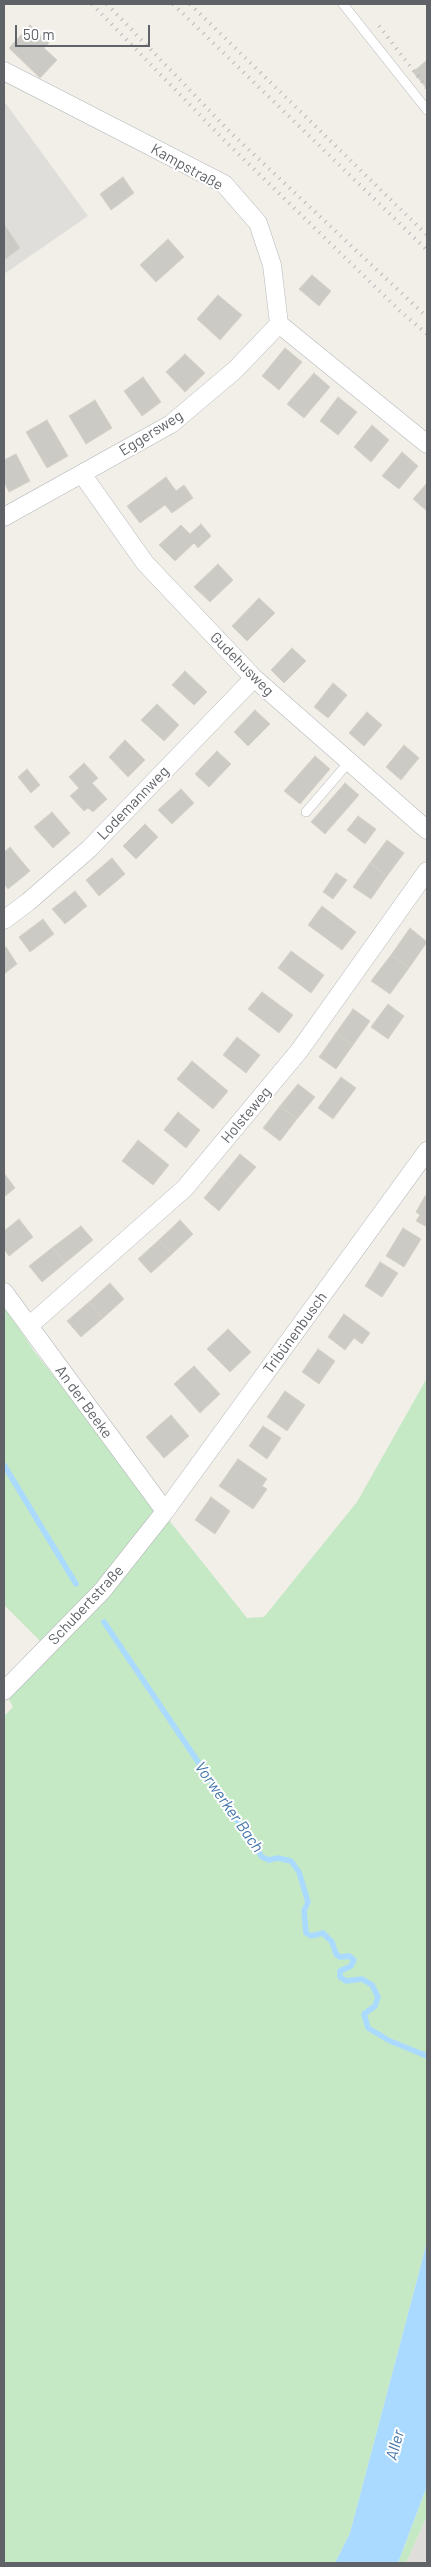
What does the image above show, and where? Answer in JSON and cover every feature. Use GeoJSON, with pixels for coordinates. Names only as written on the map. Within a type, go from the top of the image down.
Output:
{"type":"FeatureCollection","features":[{"type":"Feature","properties":{"kind":"street","name":"Kampstraße"},"geometry":{"type":"LineString","coordinates":[[4,71],[224,184],[258,223],[272,265],[279,324]]}},
{"type":"Feature","properties":{"kind":"street"},"geometry":{"type":"LineString","coordinates":[[279,324],[427,444]]}},
{"type":"Feature","properties":{"kind":"street","name":"Eggersweg"},"geometry":{"type":"LineString","coordinates":[[4,517],[171,424],[235,370],[279,324]]}},
{"type":"Feature","properties":{"kind":"street","name":"Gudehusweg"},"geometry":{"type":"LineString","coordinates":[[82,474],[145,564],[254,678],[427,830]]}},
{"type":"Feature","properties":{"kind":"street","name":"Lodemannweg"},"geometry":{"type":"LineString","coordinates":[[4,920],[28,902],[89,849],[254,678]]}},
{"type":"Feature","properties":{"kind":"street","name":"Holsteweg"},"geometry":{"type":"LineString","coordinates":[[29,1326],[185,1188],[299,1051],[427,871]]}},
{"type":"Feature","properties":{"kind":"street","name":"Tribünenbusch"},"geometry":{"type":"LineString","coordinates":[[164,1513],[427,1151]]}},
{"type":"Feature","properties":{"kind":"street","name":"An der Beeke"},"geometry":{"type":"LineString","coordinates":[[4,1292],[164,1513]]}},
{"type":"Feature","properties":{"kind":"street","name":"Schubertstraße"},"geometry":{"type":"LineString","coordinates":[[4,1691],[102,1591],[164,1513]]}},
{"type":"Feature","properties":{"kind":"lane"},"geometry":{"type":"LineString","coordinates":[[343,4],[427,110]]}},
{"type":"Feature","properties":{"kind":"lane"},"geometry":{"type":"LineString","coordinates":[[306,812],[349,762]]}},
{"type":"Feature","properties":{"kind":"shaded area"},"geometry":{"type":"Polygon","coordinates":[[[4,101],[88,216],[4,274],[4,101]]]}},
{"type":"Feature","properties":{"kind":"shaded area"},"geometry":{"type":"Polygon","coordinates":[[[427,2516],[427,2563],[406,2563],[427,2516]]]}},
{"type":"Feature","properties":{"kind":"green space"},"geometry":{"type":"Polygon","coordinates":[[[4,1305],[34,1351],[247,1618],[264,1617],[357,1502],[427,1378],[427,2242],[350,2533],[335,2563],[4,2563],[4,1716],[13,1707],[4,1690],[46,1647],[4,1605],[4,1305]]]}},
{"type":"Feature","properties":{"kind":"green space"},"geometry":{"type":"Polygon","coordinates":[[[427,2486],[427,2516],[406,2563],[398,2563],[427,2486]]]}},
{"type":"Feature","properties":{"kind":"water","name":"Aller"},"geometry":{"type":"Polygon","coordinates":[[[427,2242],[427,2486],[398,2563],[335,2563],[350,2533],[427,2242]]]}},
{"type":"Feature","properties":{"kind":"building"},"geometry":{"type":"Polygon","coordinates":[[[30,25],[49,43],[44,48],[57,60],[40,78],[9,48],[30,25]]]}},
{"type":"Feature","properties":{"kind":"building"},"geometry":{"type":"Polygon","coordinates":[[[427,60],[427,89],[413,72],[427,60]]]}},
{"type":"Feature","properties":{"kind":"building"},"geometry":{"type":"Polygon","coordinates":[[[123,177],[134,193],[111,210],[100,194],[123,177]]]}},
{"type":"Feature","properties":{"kind":"building"},"geometry":{"type":"Polygon","coordinates":[[[4,224],[20,248],[4,260],[4,224]]]}},
{"type":"Feature","properties":{"kind":"building"},"geometry":{"type":"Polygon","coordinates":[[[168,239],[184,257],[156,282],[140,265],[168,239]]]}},
{"type":"Feature","properties":{"kind":"building"},"geometry":{"type":"Polygon","coordinates":[[[312,275],[331,291],[319,306],[299,289],[312,275]]]}},
{"type":"Feature","properties":{"kind":"building"},"geometry":{"type":"Polygon","coordinates":[[[218,295],[242,315],[220,340],[197,319],[218,295]]]}},
{"type":"Feature","properties":{"kind":"building"},"geometry":{"type":"Polygon","coordinates":[[[285,348],[302,362],[279,390],[262,376],[285,348]]]}},
{"type":"Feature","properties":{"kind":"building"},"geometry":{"type":"Polygon","coordinates":[[[185,354],[205,373],[185,392],[166,372],[185,354]]]}},
{"type":"Feature","properties":{"kind":"building"},"geometry":{"type":"Polygon","coordinates":[[[314,373],[330,387],[304,418],[287,404],[314,373]]]}},
{"type":"Feature","properties":{"kind":"building"},"geometry":{"type":"Polygon","coordinates":[[[143,377],[161,402],[142,416],[124,391],[143,377]]]}},
{"type":"Feature","properties":{"kind":"building"},"geometry":{"type":"Polygon","coordinates":[[[338,397],[357,412],[338,435],[320,421],[338,397]]]}},
{"type":"Feature","properties":{"kind":"building"},"geometry":{"type":"Polygon","coordinates":[[[95,400],[112,428],[86,444],[69,416],[95,400]]]}},
{"type":"Feature","properties":{"kind":"building"},"geometry":{"type":"Polygon","coordinates":[[[47,420],[68,456],[47,468],[26,432],[47,420]]]}},
{"type":"Feature","properties":{"kind":"building"},"geometry":{"type":"Polygon","coordinates":[[[372,425],[389,440],[371,462],[354,447],[372,425]]]}},
{"type":"Feature","properties":{"kind":"building"},"geometry":{"type":"Polygon","coordinates":[[[402,452],[418,466],[399,489],[382,476],[402,452]]]}},
{"type":"Feature","properties":{"kind":"building"},"geometry":{"type":"Polygon","coordinates":[[[16,454],[30,481],[9,492],[4,482],[4,460],[16,454]]]}},
{"type":"Feature","properties":{"kind":"building"},"geometry":{"type":"Polygon","coordinates":[[[166,477],[176,491],[184,485],[193,498],[172,513],[165,505],[140,523],[127,506],[166,477]]]}},
{"type":"Feature","properties":{"kind":"building"},"geometry":{"type":"Polygon","coordinates":[[[427,483],[427,511],[413,499],[427,483]]]}},
{"type":"Feature","properties":{"kind":"building"},"geometry":{"type":"Polygon","coordinates":[[[201,524],[211,536],[198,548],[194,543],[175,561],[159,545],[181,525],[190,534],[201,524]]]}},
{"type":"Feature","properties":{"kind":"building"},"geometry":{"type":"Polygon","coordinates":[[[218,564],[233,580],[210,602],[194,587],[218,564]]]}},
{"type":"Feature","properties":{"kind":"building"},"geometry":{"type":"Polygon","coordinates":[[[259,598],[275,613],[247,641],[232,626],[259,598]]]}},
{"type":"Feature","properties":{"kind":"building"},"geometry":{"type":"Polygon","coordinates":[[[292,648],[306,661],[284,683],[271,670],[292,648]]]}},
{"type":"Feature","properties":{"kind":"building"},"geometry":{"type":"Polygon","coordinates":[[[185,671],[207,692],[194,705],[172,685],[185,671]]]}},
{"type":"Feature","properties":{"kind":"building"},"geometry":{"type":"Polygon","coordinates":[[[333,683],[347,695],[328,718],[314,707],[333,683]]]}},
{"type":"Feature","properties":{"kind":"building"},"geometry":{"type":"Polygon","coordinates":[[[157,704],[179,725],[164,741],[141,720],[157,704]]]}},
{"type":"Feature","properties":{"kind":"building"},"geometry":{"type":"Polygon","coordinates":[[[255,710],[270,724],[248,746],[234,732],[255,710]]]}},
{"type":"Feature","properties":{"kind":"building"},"geometry":{"type":"Polygon","coordinates":[[[367,712],[382,725],[364,746],[349,733],[367,712]]]}},
{"type":"Feature","properties":{"kind":"building"},"geometry":{"type":"Polygon","coordinates":[[[125,740],[145,760],[128,777],[109,757],[125,740]]]}},
{"type":"Feature","properties":{"kind":"building"},"geometry":{"type":"Polygon","coordinates":[[[404,745],[419,758],[401,780],[386,767],[404,745]]]}},
{"type":"Feature","properties":{"kind":"building"},"geometry":{"type":"Polygon","coordinates":[[[217,751],[231,764],[209,787],[195,774],[217,751]]]}},
{"type":"Feature","properties":{"kind":"building"},"geometry":{"type":"Polygon","coordinates":[[[315,756],[330,769],[300,804],[284,791],[315,756]]]}},
{"type":"Feature","properties":{"kind":"building"},"geometry":{"type":"Polygon","coordinates":[[[84,763],[98,778],[92,783],[107,799],[93,812],[88,808],[84,811],[70,796],[79,788],[69,777],[84,763]]]}},
{"type":"Feature","properties":{"kind":"building"},"geometry":{"type":"Polygon","coordinates":[[[27,769],[40,785],[31,793],[18,777],[27,769]]]}},
{"type":"Feature","properties":{"kind":"building"},"geometry":{"type":"Polygon","coordinates":[[[345,783],[359,795],[325,834],[311,822],[345,783]]]}},
{"type":"Feature","properties":{"kind":"building"},"geometry":{"type":"Polygon","coordinates":[[[181,789],[194,803],[172,824],[158,810],[181,789]]]}},
{"type":"Feature","properties":{"kind":"building"},"geometry":{"type":"Polygon","coordinates":[[[52,812],[70,833],[53,848],[34,827],[52,812]]]}},
{"type":"Feature","properties":{"kind":"building"},"geometry":{"type":"Polygon","coordinates":[[[358,816],[376,829],[365,844],[347,830],[358,816]]]}},
{"type":"Feature","properties":{"kind":"building"},"geometry":{"type":"Polygon","coordinates":[[[145,824],[158,837],[136,859],[123,846],[145,824]]]}},
{"type":"Feature","properties":{"kind":"building"},"geometry":{"type":"Polygon","coordinates":[[[387,840],[404,853],[387,876],[370,863],[387,840]]]}},
{"type":"Feature","properties":{"kind":"building"},"geometry":{"type":"Polygon","coordinates":[[[10,847],[30,871],[8,889],[4,884],[4,852],[10,847]]]}},
{"type":"Feature","properties":{"kind":"building"},"geometry":{"type":"Polygon","coordinates":[[[112,858],[125,874],[99,896],[86,880],[112,858]]]}},
{"type":"Feature","properties":{"kind":"building"},"geometry":{"type":"Polygon","coordinates":[[[370,863],[387,876],[371,899],[353,887],[370,863]]]}},
{"type":"Feature","properties":{"kind":"building"},"geometry":{"type":"Polygon","coordinates":[[[336,873],[347,880],[333,899],[323,892],[336,873]]]}},
{"type":"Feature","properties":{"kind":"building"},"geometry":{"type":"Polygon","coordinates":[[[75,891],[87,906],[65,924],[52,909],[75,891]]]}},
{"type":"Feature","properties":{"kind":"building"},"geometry":{"type":"Polygon","coordinates":[[[322,906],[356,932],[342,950],[308,925],[322,906]]]}},
{"type":"Feature","properties":{"kind":"building"},"geometry":{"type":"Polygon","coordinates":[[[43,919],[54,934],[30,952],[19,937],[43,919]]]}},
{"type":"Feature","properties":{"kind":"building"},"geometry":{"type":"Polygon","coordinates":[[[410,928],[427,942],[409,968],[391,955],[410,928]]]}},
{"type":"Feature","properties":{"kind":"building"},"geometry":{"type":"Polygon","coordinates":[[[6,947],[17,964],[4,974],[4,949],[6,947]]]}},
{"type":"Feature","properties":{"kind":"building"},"geometry":{"type":"Polygon","coordinates":[[[291,951],[324,975],[311,993],[278,968],[291,951]]]}},
{"type":"Feature","properties":{"kind":"building"},"geometry":{"type":"Polygon","coordinates":[[[391,955],[409,968],[390,994],[371,981],[391,955]]]}},
{"type":"Feature","properties":{"kind":"building"},"geometry":{"type":"Polygon","coordinates":[[[262,992],[293,1015],[279,1033],[248,1009],[262,992]]]}},
{"type":"Feature","properties":{"kind":"building"},"geometry":{"type":"Polygon","coordinates":[[[388,1004],[404,1016],[388,1039],[371,1027],[388,1004]]]}},
{"type":"Feature","properties":{"kind":"building"},"geometry":{"type":"Polygon","coordinates":[[[353,1009],[370,1021],[353,1045],[336,1033],[353,1009]]]}},
{"type":"Feature","properties":{"kind":"building"},"geometry":{"type":"Polygon","coordinates":[[[336,1033],[353,1045],[336,1069],[319,1057],[336,1033]]]}},
{"type":"Feature","properties":{"kind":"building"},"geometry":{"type":"Polygon","coordinates":[[[237,1037],[260,1055],[246,1073],[223,1055],[237,1037]]]}},
{"type":"Feature","properties":{"kind":"building"},"geometry":{"type":"Polygon","coordinates":[[[192,1061],[228,1091],[213,1109],[177,1079],[192,1061]]]}},
{"type":"Feature","properties":{"kind":"building"},"geometry":{"type":"Polygon","coordinates":[[[341,1077],[356,1088],[333,1119],[318,1108],[341,1077]]]}},
{"type":"Feature","properties":{"kind":"building"},"geometry":{"type":"Polygon","coordinates":[[[298,1084],[315,1097],[297,1119],[280,1106],[298,1084]]]}},
{"type":"Feature","properties":{"kind":"building"},"geometry":{"type":"Polygon","coordinates":[[[280,1106],[297,1119],[280,1141],[263,1128],[280,1106]]]}},
{"type":"Feature","properties":{"kind":"building"},"geometry":{"type":"Polygon","coordinates":[[[178,1112],[200,1130],[186,1148],[164,1130],[178,1112]]]}},
{"type":"Feature","properties":{"kind":"building"},"geometry":{"type":"Polygon","coordinates":[[[138,1140],[169,1165],[153,1185],[122,1161],[138,1140]]]}},
{"type":"Feature","properties":{"kind":"building"},"geometry":{"type":"Polygon","coordinates":[[[240,1154],[256,1167],[237,1189],[222,1176],[240,1154]]]}},
{"type":"Feature","properties":{"kind":"building"},"geometry":{"type":"Polygon","coordinates":[[[4,1173],[15,1188],[4,1197],[4,1173]]]}},
{"type":"Feature","properties":{"kind":"building"},"geometry":{"type":"Polygon","coordinates":[[[222,1176],[237,1189],[219,1211],[204,1198],[222,1176]]]}},
{"type":"Feature","properties":{"kind":"building"},"geometry":{"type":"Polygon","coordinates":[[[425,1196],[427,1197],[427,1227],[416,1221],[420,1215],[416,1212],[425,1196]]]}},
{"type":"Feature","properties":{"kind":"building"},"geometry":{"type":"Polygon","coordinates":[[[19,1219],[33,1237],[9,1256],[4,1249],[4,1231],[19,1219]]]}},
{"type":"Feature","properties":{"kind":"building"},"geometry":{"type":"Polygon","coordinates":[[[180,1220],[193,1234],[172,1254],[159,1240],[180,1220]]]}},
{"type":"Feature","properties":{"kind":"building"},"geometry":{"type":"Polygon","coordinates":[[[81,1226],[93,1240],[65,1263],[53,1247],[81,1226]]]}},
{"type":"Feature","properties":{"kind":"building"},"geometry":{"type":"Polygon","coordinates":[[[403,1228],[421,1239],[404,1267],[386,1256],[403,1228]]]}},
{"type":"Feature","properties":{"kind":"building"},"geometry":{"type":"Polygon","coordinates":[[[159,1240],[172,1254],[151,1273],[138,1259],[159,1240]]]}},
{"type":"Feature","properties":{"kind":"building"},"geometry":{"type":"Polygon","coordinates":[[[53,1247],[65,1263],[42,1282],[29,1266],[53,1247]]]}},
{"type":"Feature","properties":{"kind":"building"},"geometry":{"type":"Polygon","coordinates":[[[380,1262],[398,1273],[382,1297],[365,1286],[380,1262]]]}},
{"type":"Feature","properties":{"kind":"building"},"geometry":{"type":"Polygon","coordinates":[[[110,1283],[124,1299],[103,1318],[89,1302],[110,1283]]]}},
{"type":"Feature","properties":{"kind":"building"},"geometry":{"type":"Polygon","coordinates":[[[89,1302],[103,1318],[81,1337],[67,1321],[89,1302]]]}},
{"type":"Feature","properties":{"kind":"building"},"geometry":{"type":"Polygon","coordinates":[[[344,1314],[370,1333],[362,1344],[354,1338],[345,1350],[328,1337],[344,1314]]]}},
{"type":"Feature","properties":{"kind":"building"},"geometry":{"type":"Polygon","coordinates":[[[228,1329],[251,1352],[230,1372],[207,1349],[228,1329]]]}},
{"type":"Feature","properties":{"kind":"building"},"geometry":{"type":"Polygon","coordinates":[[[318,1349],[335,1361],[319,1384],[302,1372],[318,1349]]]}},
{"type":"Feature","properties":{"kind":"building"},"geometry":{"type":"Polygon","coordinates":[[[194,1366],[220,1394],[200,1413],[174,1384],[194,1366]]]}},
{"type":"Feature","properties":{"kind":"building"},"geometry":{"type":"Polygon","coordinates":[[[285,1391],[305,1405],[287,1431],[267,1417],[285,1391]]]}},
{"type":"Feature","properties":{"kind":"building"},"geometry":{"type":"Polygon","coordinates":[[[171,1415],[189,1436],[164,1458],[146,1437],[171,1415]]]}},
{"type":"Feature","properties":{"kind":"building"},"geometry":{"type":"Polygon","coordinates":[[[263,1426],[281,1438],[267,1459],[249,1446],[263,1426]]]}},
{"type":"Feature","properties":{"kind":"building"},"geometry":{"type":"Polygon","coordinates":[[[238,1459],[267,1479],[262,1486],[267,1489],[253,1509],[219,1486],[238,1459]]]}},
{"type":"Feature","properties":{"kind":"building"},"geometry":{"type":"Polygon","coordinates":[[[211,1497],[230,1511],[215,1534],[195,1520],[211,1497]]]}},
{"type":"Feature","properties":{"kind":"waterway","name":"Vorwerker Bach"},"geometry":{"type":"LineString","coordinates":[[4,1465],[76,1584]]}},
{"type":"Feature","properties":{"kind":"waterway","name":"Vorwerker Bach"},"geometry":{"type":"LineString","coordinates":[[104,1622],[262,1857],[269,1860],[278,1858],[291,1861],[299,1872],[308,1902],[304,1911],[306,1933],[311,1936],[323,1933],[332,1942],[336,1954],[340,1957],[349,1956],[354,1960],[351,1966],[340,1971],[340,1977],[346,1981],[362,1979],[372,1985],[378,1997],[375,2006],[364,2014],[368,2028],[390,2041],[427,2056]]}},
{"type":"Feature","properties":{"kind":"railway"},"geometry":{"type":"LineString","coordinates":[[92,4],[224,140],[400,311],[427,334]]}},
{"type":"Feature","properties":{"kind":"railway"},"geometry":{"type":"LineString","coordinates":[[107,4],[230,132],[427,317]]}},
{"type":"Feature","properties":{"kind":"railway"},"geometry":{"type":"LineString","coordinates":[[173,4],[427,250]]}},
{"type":"Feature","properties":{"kind":"railway"},"geometry":{"type":"LineString","coordinates":[[190,4],[427,235]]}},
{"type":"Feature","properties":{"kind":"railway"},"geometry":{"type":"LineString","coordinates":[[379,26],[427,88]]}}]}
